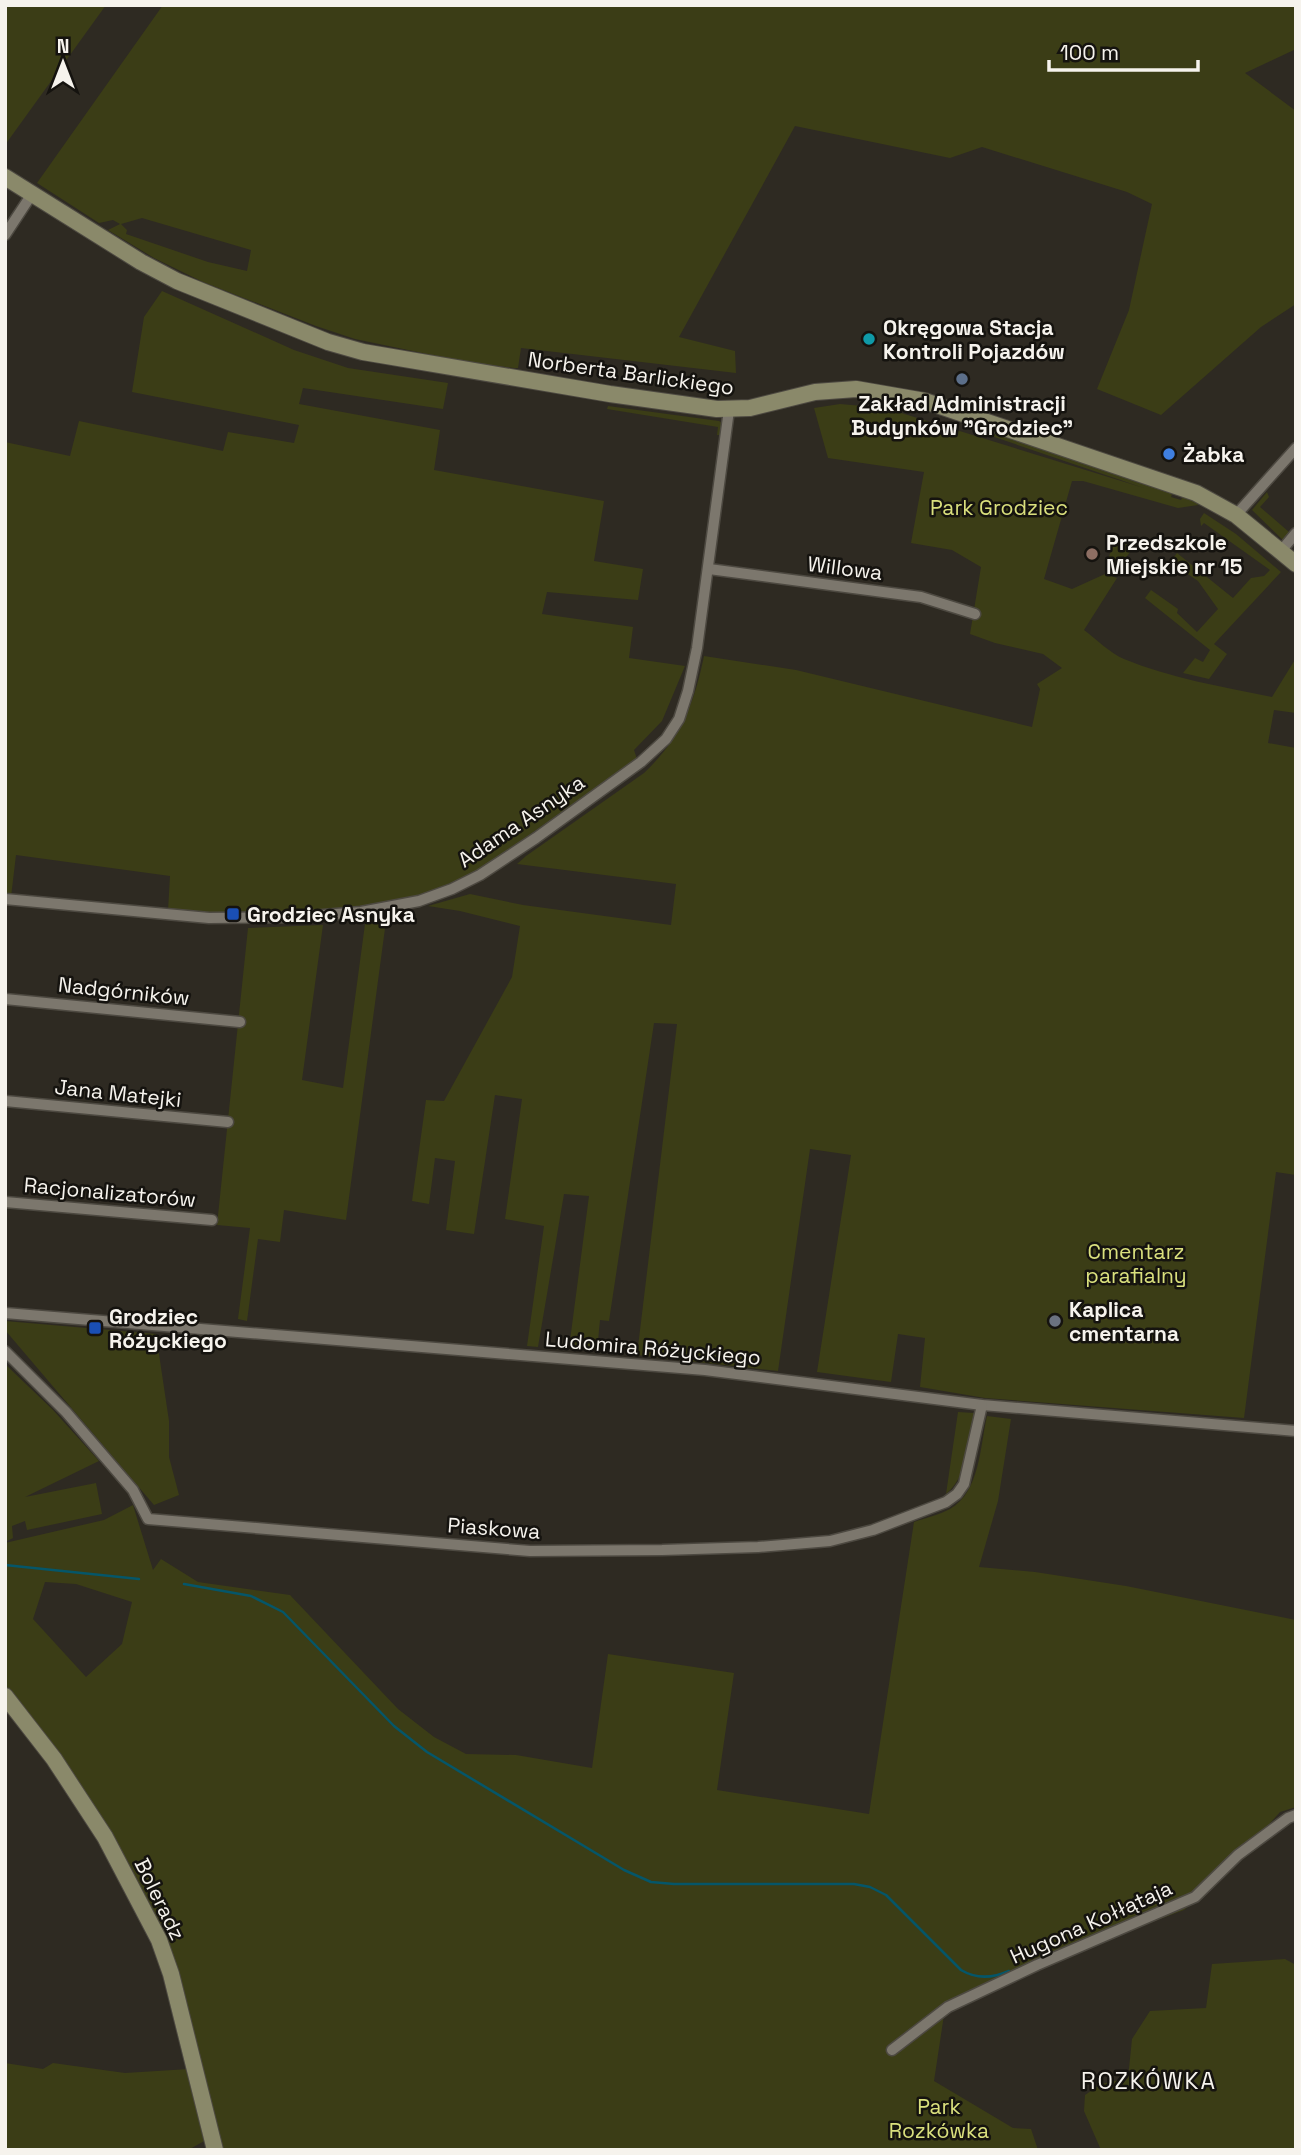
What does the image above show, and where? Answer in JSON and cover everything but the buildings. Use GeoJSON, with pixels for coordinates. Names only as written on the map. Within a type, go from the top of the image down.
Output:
{"type":"FeatureCollection","features":[{"type":"Feature","properties":{"kind":"street","name":"Norberta Barlickiego"},"geometry":{"type":"LineString","coordinates":[[5,177],[141,262],[177,281],[328,342],[363,352],[600,393],[729,410],[832,390],[856,389],[899,394],[1196,493],[1236,515],[1296,564]]}},
{"type":"Feature","properties":{"kind":"street"},"geometry":{"type":"LineString","coordinates":[[5,235],[32,194]]}},
{"type":"Feature","properties":{"kind":"street","name":"Adama Asnyka"},"geometry":{"type":"LineString","coordinates":[[5,899],[233,919],[361,912],[419,901],[452,889],[480,875],[536,838],[641,762],[666,739],[679,719],[688,691],[709,569],[729,410]]}},
{"type":"Feature","properties":{"kind":"street"},"geometry":{"type":"LineString","coordinates":[[1236,515],[1296,448]]}},
{"type":"Feature","properties":{"kind":"street"},"geometry":{"type":"LineString","coordinates":[[1281,551],[1296,533]]}},
{"type":"Feature","properties":{"kind":"street","name":"Willowa"},"geometry":{"type":"LineString","coordinates":[[709,569],[921,597],[975,614]]}},
{"type":"Feature","properties":{"kind":"street","name":"Nadgórników"},"geometry":{"type":"LineString","coordinates":[[5,999],[240,1022]]}},
{"type":"Feature","properties":{"kind":"street","name":"Jana Matejki"},"geometry":{"type":"LineString","coordinates":[[5,1101],[228,1122]]}},
{"type":"Feature","properties":{"kind":"street","name":"Racjonalizatorów"},"geometry":{"type":"LineString","coordinates":[[5,1202],[212,1220]]}},
{"type":"Feature","properties":{"kind":"street","name":"Ludomira Różyckiego"},"geometry":{"type":"LineString","coordinates":[[5,1313],[705,1370],[982,1405],[1296,1431]]}},
{"type":"Feature","properties":{"kind":"street","name":"Piaskowa"},"geometry":{"type":"LineString","coordinates":[[5,1351],[66,1412],[133,1490],[148,1519],[551,1552],[758,1547],[830,1541],[892,1523],[946,1502],[957,1494],[964,1484],[982,1405]]}},
{"type":"Feature","properties":{"kind":"street","name":"Boleradz"},"geometry":{"type":"LineString","coordinates":[[5,1696],[54,1759],[105,1837],[159,1940],[171,1974],[215,2150]]}},
{"type":"Feature","properties":{"kind":"street","name":"Hugona Kołłątaja"},"geometry":{"type":"LineString","coordinates":[[892,2050],[948,2007],[1037,1965],[1195,1897],[1238,1855],[1287,1818],[1296,1815]]}},
{"type":"Feature","properties":{"kind":"green space"},"geometry":{"type":"Polygon","coordinates":[[[5,5],[106,5],[5,145],[5,5]]]}},
{"type":"Feature","properties":{"kind":"green space"},"geometry":{"type":"Polygon","coordinates":[[[163,5],[1296,5],[1296,49],[1245,73],[1296,111],[1296,304],[1261,327],[1161,415],[1097,389],[1129,310],[1152,204],[1127,192],[982,147],[950,158],[795,126],[679,337],[735,351],[736,373],[521,348],[518,368],[514,368],[461,361],[355,339],[203,282],[154,258],[108,230],[120,224],[113,220],[99,223],[37,183],[163,5]],[[142,218],[121,224],[127,230],[126,234],[208,262],[247,271],[251,250],[142,218]]]}},
{"type":"Feature","properties":{"kind":"green space"},"geometry":{"type":"Polygon","coordinates":[[[162,291],[294,350],[348,368],[448,383],[443,409],[303,388],[299,404],[440,430],[434,470],[604,501],[594,561],[643,569],[638,600],[547,592],[542,614],[633,627],[629,658],[685,666],[662,721],[634,750],[637,759],[479,870],[438,888],[394,902],[340,910],[281,914],[168,911],[170,876],[16,855],[11,897],[5,896],[5,442],[70,456],[79,421],[223,451],[228,432],[294,443],[299,425],[132,392],[144,317],[162,291]]]}},
{"type":"Feature","properties":{"kind":"green space"},"geometry":{"type":"Polygon","coordinates":[[[840,404],[885,408],[1144,488],[965,427],[967,424],[986,429],[1173,491],[1171,497],[1181,500],[1183,496],[1197,500],[1198,505],[1178,508],[1083,481],[1072,481],[1044,579],[1072,589],[1105,574],[1117,578],[1084,630],[1108,650],[1160,672],[1272,697],[1296,658],[1296,713],[1274,710],[1268,743],[1296,748],[1296,1175],[1276,1172],[1244,1418],[985,1398],[920,1387],[925,1338],[898,1334],[891,1382],[817,1372],[851,1155],[810,1149],[778,1371],[637,1355],[677,1024],[654,1023],[609,1321],[600,1320],[597,1351],[569,1348],[589,1196],[564,1194],[538,1347],[527,1346],[544,1226],[505,1219],[522,1099],[495,1095],[474,1234],[446,1230],[455,1161],[435,1158],[429,1204],[412,1201],[426,1100],[444,1101],[512,977],[520,926],[428,906],[470,894],[523,905],[671,925],[676,884],[517,864],[644,773],[657,760],[684,719],[696,690],[704,656],[796,670],[1032,727],[1040,689],[1037,684],[1062,668],[1043,654],[970,634],[981,567],[952,550],[911,543],[924,472],[828,458],[814,408],[840,404]]]}},
{"type":"Feature","properties":{"kind":"green space"},"geometry":{"type":"Polygon","coordinates":[[[608,406],[719,421],[722,423],[720,435],[717,435],[718,427],[607,409],[608,406]]]}},
{"type":"Feature","properties":{"kind":"green space"},"geometry":{"type":"Polygon","coordinates":[[[1267,492],[1269,497],[1260,507],[1289,532],[1296,524],[1296,529],[1285,542],[1252,510],[1267,492]]]}},
{"type":"Feature","properties":{"kind":"green space"},"geometry":{"type":"Polygon","coordinates":[[[1204,513],[1236,534],[1281,572],[1214,644],[1227,654],[1209,679],[1183,673],[1195,658],[1203,662],[1210,650],[1145,598],[1151,590],[1178,609],[1177,613],[1197,632],[1218,609],[1198,581],[1170,562],[1177,553],[1233,598],[1251,578],[1264,576],[1270,570],[1204,523],[1201,526],[1200,519],[1204,513]]]}},
{"type":"Feature","properties":{"kind":"green space"},"geometry":{"type":"Polygon","coordinates":[[[1132,537],[1137,543],[1121,564],[1105,568],[1113,545],[1132,537]]]}},
{"type":"Feature","properties":{"kind":"green space"},"geometry":{"type":"Polygon","coordinates":[[[386,921],[346,1220],[284,1210],[280,1242],[258,1239],[247,1321],[238,1319],[250,1228],[217,1225],[248,928],[323,925],[302,1080],[343,1088],[365,924],[386,921]]]}},
{"type":"Feature","properties":{"kind":"green space"},"geometry":{"type":"Polygon","coordinates":[[[5,1321],[156,1334],[169,1421],[169,1457],[179,1495],[154,1505],[5,1330],[5,1321]]]}},
{"type":"Feature","properties":{"kind":"green space"},"geometry":{"type":"Polygon","coordinates":[[[5,1364],[53,1410],[99,1461],[25,1497],[96,1483],[102,1514],[27,1530],[25,1521],[12,1526],[13,1538],[5,1542],[5,1364]]]}},
{"type":"Feature","properties":{"kind":"green space"},"geometry":{"type":"Polygon","coordinates":[[[958,1412],[974,1413],[975,1418],[963,1470],[946,1494],[958,1412]]]}},
{"type":"Feature","properties":{"kind":"green space","name":"Park Rozkówka"},"geometry":{"type":"Polygon","coordinates":[[[987,1416],[1011,1419],[998,1501],[979,1567],[1035,1572],[1126,1586],[1296,1620],[1296,1807],[1280,1812],[1222,1877],[1184,1910],[1104,1940],[944,2015],[934,2081],[1013,2128],[1031,2129],[1038,2150],[220,2150],[169,1943],[114,1841],[47,1738],[5,1687],[5,1543],[104,1520],[133,1505],[153,1570],[161,1559],[198,1582],[290,1595],[398,1709],[434,1737],[466,1754],[516,1755],[592,1768],[608,1654],[734,1673],[717,1790],[869,1814],[914,1522],[950,1509],[967,1492],[977,1467],[987,1416]],[[45,1582],[33,1619],[86,1677],[122,1644],[132,1602],[76,1584],[45,1582]]]}},
{"type":"Feature","properties":{"kind":"green space"},"geometry":{"type":"Polygon","coordinates":[[[1285,1959],[1296,1965],[1296,2150],[1101,2150],[1084,2111],[1085,2095],[1101,2084],[1128,2078],[1132,2039],[1150,2011],[1206,2008],[1212,1964],[1285,1959]]]}},
{"type":"Feature","properties":{"kind":"green space"},"geometry":{"type":"Polygon","coordinates":[[[5,2063],[43,2069],[53,2063],[125,2073],[189,2069],[206,2140],[188,2150],[5,2150],[5,2063]]]}},
{"type":"Feature","properties":{"kind":"waterway"},"geometry":{"type":"LineString","coordinates":[[5,1565],[139,1579]]}},
{"type":"Feature","properties":{"kind":"waterway"},"geometry":{"type":"LineString","coordinates":[[184,1584],[251,1596],[283,1612],[394,1726],[427,1752],[624,1870],[651,1882],[674,1884],[854,1884],[870,1887],[886,1895],[961,1970],[985,1976],[1009,1971]]}},
{"type":"Feature","properties":{"kind":"place","name":"Okręgowa Stacja Kontroli Pojazdów"},"geometry":{"type":"Point","coordinates":[869,339]}},
{"type":"Feature","properties":{"kind":"place","name":"Zakład Administracji Budynków \"Grodziec\""},"geometry":{"type":"Point","coordinates":[962,379]}},
{"type":"Feature","properties":{"kind":"place","name":"Żabka"},"geometry":{"type":"Point","coordinates":[1169,454]}},
{"type":"Feature","properties":{"kind":"place","name":"Przedszkole Miejskie nr 15"},"geometry":{"type":"Point","coordinates":[1092,554]}},
{"type":"Feature","properties":{"kind":"place","name":"Grodziec Asnyka"},"geometry":{"type":"Point","coordinates":[233,914]}},
{"type":"Feature","properties":{"kind":"place","name":"Kaplica cmentarna"},"geometry":{"type":"Point","coordinates":[1055,1321]}},
{"type":"Feature","properties":{"kind":"place","name":"Grodziec Różyckiego"},"geometry":{"type":"Point","coordinates":[95,1328]}},
{"type":"Feature","properties":{"kind":"district","name":"ROZKÓWKA"},"geometry":{"type":"Point","coordinates":[1149,2081]}},
{"type":"Feature","properties":{"kind":"park label","name":"Park Grodziec"},"geometry":{"type":"Point","coordinates":[999,507]}},
{"type":"Feature","properties":{"kind":"park label","name":"Cmentarz parafialny"},"geometry":{"type":"Point","coordinates":[1136,1263]}}]}
